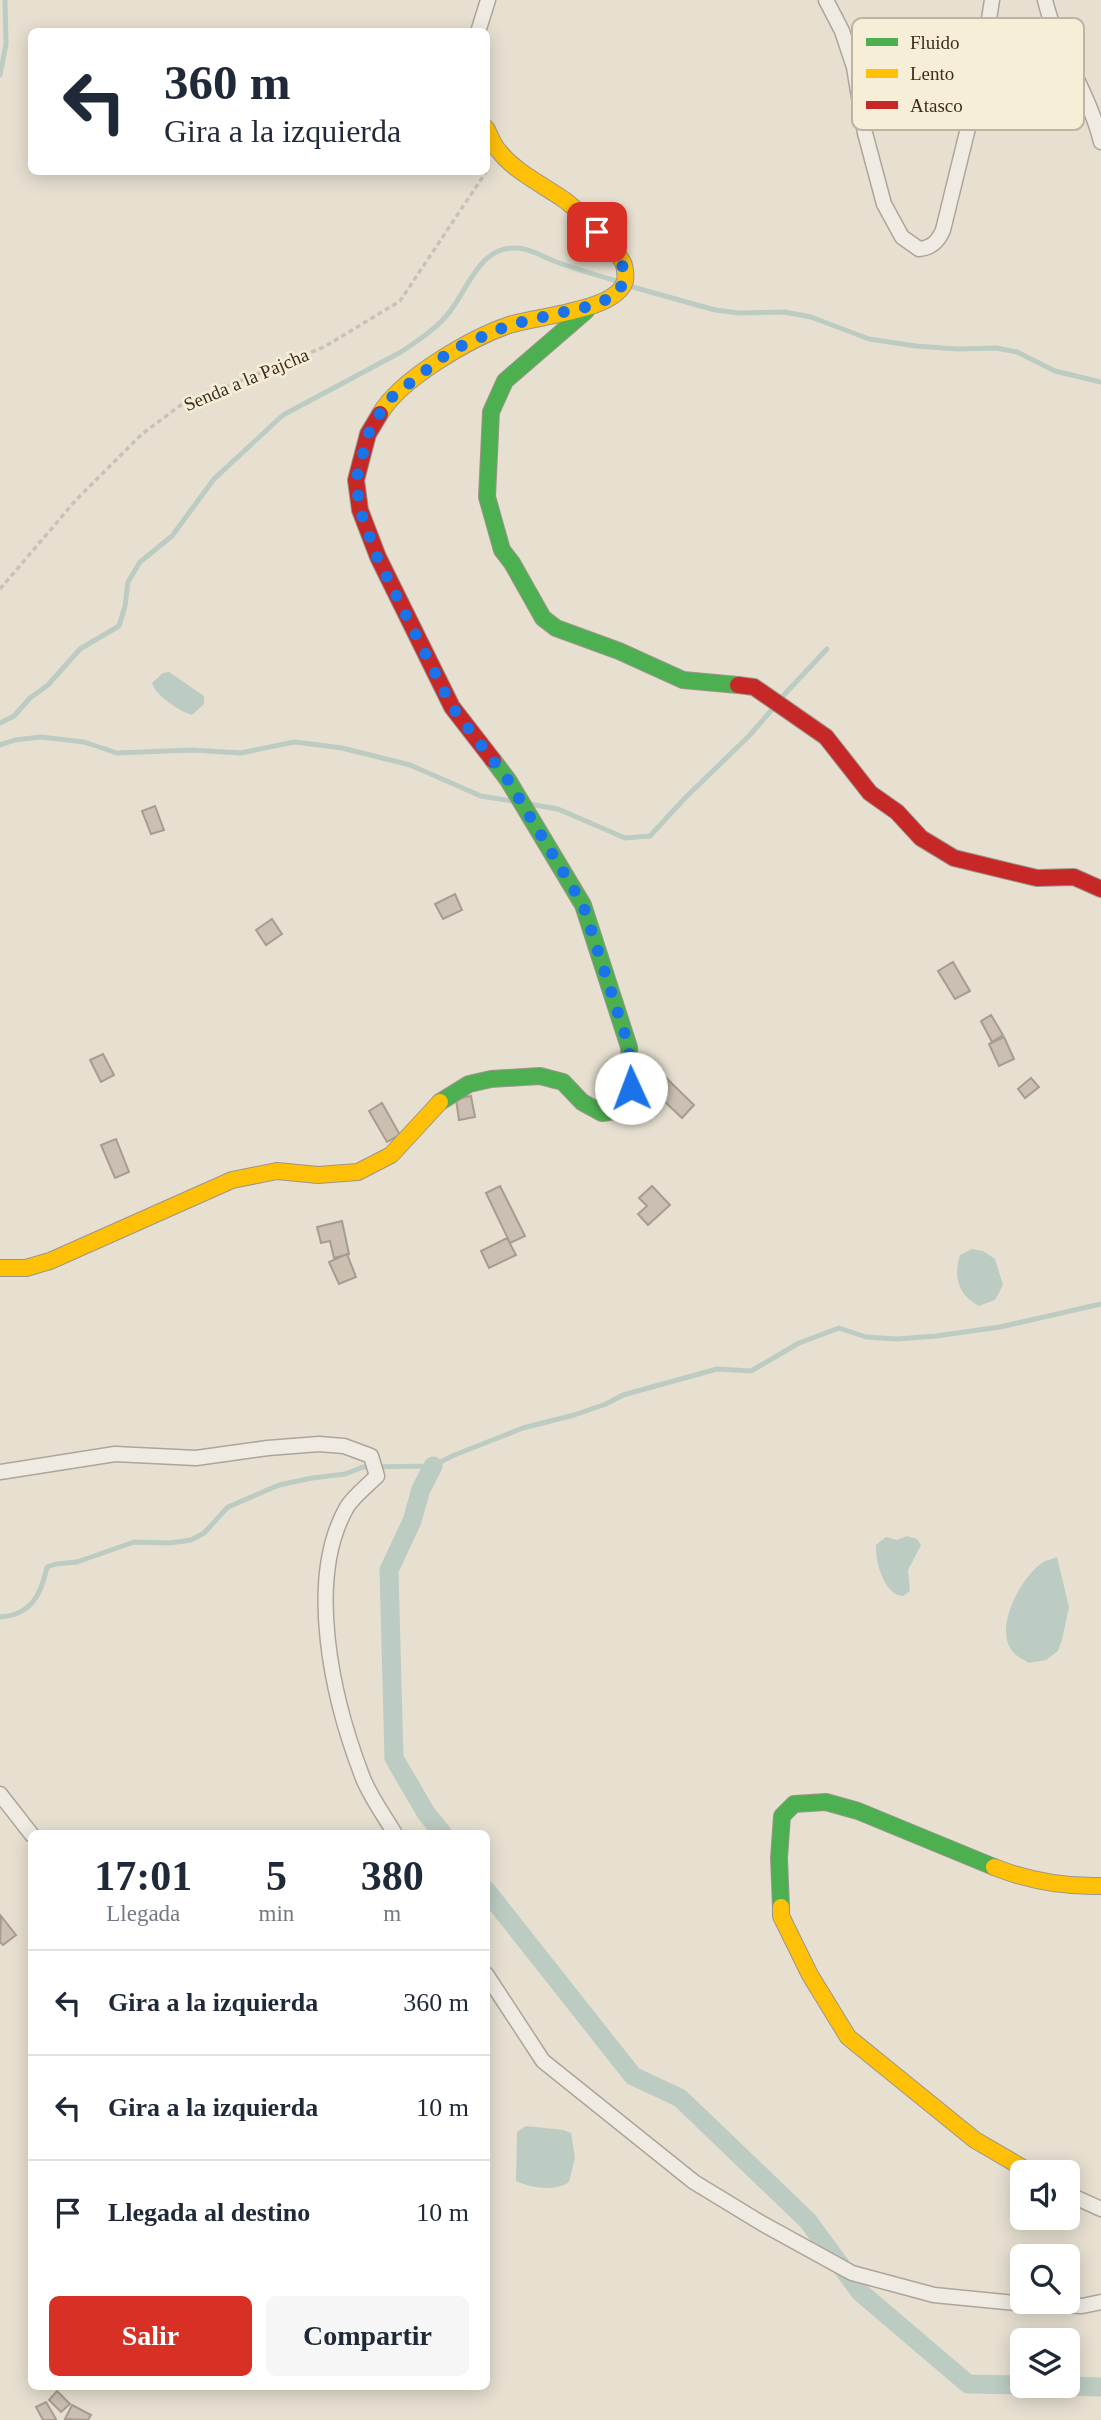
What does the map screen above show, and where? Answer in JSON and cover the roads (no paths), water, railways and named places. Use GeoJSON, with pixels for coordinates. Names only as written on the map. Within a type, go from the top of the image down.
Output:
{"type":"FeatureCollection","features":[{"type":"Feature","properties":{"kind":"street"},"geometry":{"type":"LineString","coordinates":[[479,28],[488,0]]}},
{"type":"Feature","properties":{"kind":"street"},"geometry":{"type":"LineString","coordinates":[[826,0],[842,31],[852,60]]}},
{"type":"Feature","properties":{"kind":"street"},"geometry":{"type":"LineString","coordinates":[[990,18],[992,0]]}},
{"type":"Feature","properties":{"kind":"street"},"geometry":{"type":"LineString","coordinates":[[1045,0],[1050,18]]}},
{"type":"Feature","properties":{"kind":"street"},"geometry":{"type":"LineString","coordinates":[[1084,95],[1096,120],[1101,142]]}},
{"type":"Feature","properties":{"kind":"street"},"geometry":{"type":"LineString","coordinates":[[865,130],[884,204],[902,237],[919,249],[928,248],[940,238],[967,130]]}},
{"type":"Feature","properties":{"kind":"street"},"geometry":{"type":"LineString","coordinates":[[0,1268],[26,1268],[50,1262],[232,1180],[277,1171],[318,1175],[358,1172],[391,1155],[443,1099],[469,1084],[491,1079],[540,1076],[563,1082],[582,1102],[602,1113],[615,1111],[624,1104],[631,1088],[629,1047],[583,905],[508,780],[452,707],[377,557],[360,510],[356,480],[368,434],[387,401],[452,350],[509,325],[594,305],[614,296],[623,284],[624,264],[613,248],[565,200],[537,183],[499,152],[490,135]]}},
{"type":"Feature","properties":{"kind":"street"},"geometry":{"type":"LineString","coordinates":[[594,305],[505,381],[491,412],[488,497],[496,533],[502,550],[543,618],[556,628],[619,650],[683,680],[754,687],[826,737],[870,793],[897,812],[921,838],[954,858],[1037,878],[1074,877],[1101,889]]}},
{"type":"Feature","properties":{"kind":"street"},"geometry":{"type":"LineString","coordinates":[[0,1472],[115,1454],[196,1458],[319,1444],[344,1446],[371,1456],[377,1476],[348,1507],[328,1558],[325,1614],[335,1684],[361,1776],[393,1830]]}},
{"type":"Feature","properties":{"kind":"street"},"geometry":{"type":"LineString","coordinates":[[0,1794],[28,1830]]}},
{"type":"Feature","properties":{"kind":"street"},"geometry":{"type":"LineString","coordinates":[[1010,2160],[975,2140],[848,2037],[810,1975],[781,1916],[779,1858],[782,1816],[794,1804],[824,1802],[868,1815],[1005,1870],[1049,1884],[1101,1886]]}},
{"type":"Feature","properties":{"kind":"street"},"geometry":{"type":"LineString","coordinates":[[490,1980],[543,2061],[694,2182],[852,2273],[934,2295],[1025,2304],[1082,2306],[1101,2302]]}},
{"type":"Feature","properties":{"kind":"street"},"geometry":{"type":"LineString","coordinates":[[1080,2199],[1101,2209]]}},
{"type":"Feature","properties":{"kind":"waterway"},"geometry":{"type":"LineString","coordinates":[[0,75],[6,44],[5,0]]}},
{"type":"Feature","properties":{"kind":"waterway"},"geometry":{"type":"LineString","coordinates":[[0,723],[14,716],[30,698],[48,685],[80,649],[119,626],[128,582],[140,562],[172,536],[214,479],[283,415],[401,352],[428,333],[446,316],[479,266],[488,258],[498,251],[524,249],[617,281]]}},
{"type":"Feature","properties":{"kind":"waterway"},"geometry":{"type":"LineString","coordinates":[[629,286],[715,310],[739,313],[784,312],[811,317],[869,339],[916,346],[996,348],[1017,352],[1055,371],[1101,382]]}},
{"type":"Feature","properties":{"kind":"waterway"},"geometry":{"type":"LineString","coordinates":[[781,698],[827,649]]}},
{"type":"Feature","properties":{"kind":"waterway"},"geometry":{"type":"LineString","coordinates":[[529,804],[558,809],[625,838],[650,836],[775,706]]}},
{"type":"Feature","properties":{"kind":"waterway"},"geometry":{"type":"LineString","coordinates":[[0,745],[41,737],[84,742],[117,753],[191,750],[241,753],[294,742],[342,748],[410,765],[481,796],[512,801]]}},
{"type":"Feature","properties":{"kind":"waterway"},"geometry":{"type":"LineString","coordinates":[[0,1617],[20,1612],[33,1602],[47,1567],[77,1562],[134,1542],[170,1543],[191,1540],[204,1533],[228,1507],[279,1485],[345,1474],[363,1467],[433,1466],[523,1428],[574,1415],[623,1395],[717,1369],[751,1371],[799,1343],[839,1328],[866,1337],[897,1339],[936,1336],[1000,1327],[1101,1304]]}},
{"type":"Feature","properties":{"kind":"waterway"},"geometry":{"type":"LineString","coordinates":[[433,1466],[389,1570],[394,1758],[426,1813],[440,1830]]}},
{"type":"Feature","properties":{"kind":"waterway"},"geometry":{"type":"LineString","coordinates":[[490,1895],[633,2076],[680,2098],[808,2221],[860,2292],[968,2384],[1010,2385]]}},
{"type":"Feature","properties":{"kind":"waterway"},"geometry":{"type":"LineString","coordinates":[[1080,2386],[1101,2387]]}}]}
